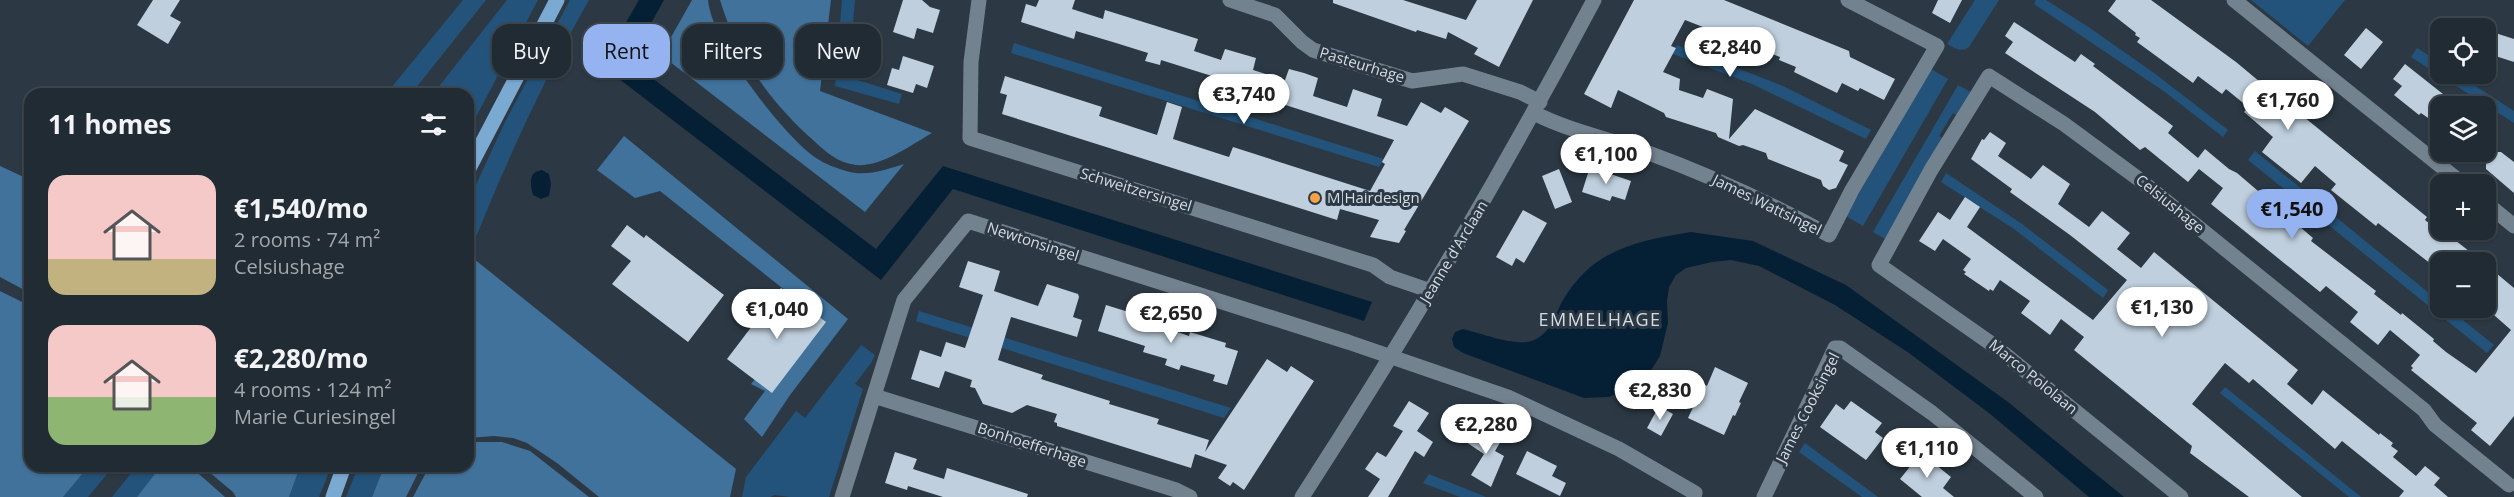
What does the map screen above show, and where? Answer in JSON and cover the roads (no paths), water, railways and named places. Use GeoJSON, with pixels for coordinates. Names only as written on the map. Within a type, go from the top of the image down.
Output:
{"type":"FeatureCollection","features":[{"type":"Feature","properties":{"kind":"main road"},"geometry":{"type":"LineString","coordinates":[[474,159],[558,0]]}},
{"type":"Feature","properties":{"kind":"main road"},"geometry":{"type":"LineString","coordinates":[[333,497],[342,472]]}},
{"type":"Feature","properties":{"kind":"street","name":"Schweitzersingel"},"geometry":{"type":"LineString","coordinates":[[979,0],[971,62],[970,138],[1373,265],[1390,277],[1431,291]]}},
{"type":"Feature","properties":{"kind":"street","name":"Pasteurhage"},"geometry":{"type":"LineString","coordinates":[[1230,0],[1275,15],[1313,50],[1412,81],[1462,74],[1520,92],[1537,107]]}},
{"type":"Feature","properties":{"kind":"street","name":"Jeanne d'Arclaan"},"geometry":{"type":"LineString","coordinates":[[1302,497],[1431,291],[1537,107],[1594,0]]}},
{"type":"Feature","properties":{"kind":"street","name":"James Wattsingel"},"geometry":{"type":"LineString","coordinates":[[1537,107],[1552,122],[1647,153],[1706,176],[1778,208],[1829,235],[1852,190],[1937,46],[1848,0]]}},
{"type":"Feature","properties":{"kind":"street"},"geometry":{"type":"LineString","coordinates":[[2234,0],[2451,174]]}},
{"type":"Feature","properties":{"kind":"street","name":"Celsiushage"},"geometry":{"type":"LineString","coordinates":[[1879,265],[1931,170],[1989,76],[2064,124],[2153,190],[2424,410],[2435,425],[2507,487]]}},
{"type":"Feature","properties":{"kind":"street"},"geometry":{"type":"LineString","coordinates":[[2496,211],[2514,226]]}},
{"type":"Feature","properties":{"kind":"street","name":"Newtonsingel"},"geometry":{"type":"LineString","coordinates":[[842,497],[904,300],[968,221],[1392,356]]}},
{"type":"Feature","properties":{"kind":"street","name":"Marco Pololaan"},"geometry":{"type":"LineString","coordinates":[[1879,265],[1995,347],[2181,497]]}},
{"type":"Feature","properties":{"kind":"street","name":"James Cooksingel"},"geometry":{"type":"LineString","coordinates":[[1764,497],[1835,348],[1840,348],[1932,413],[2036,497]]}},
{"type":"Feature","properties":{"kind":"street"},"geometry":{"type":"LineString","coordinates":[[1392,356],[1508,397],[1571,425],[1649,465],[1695,493],[1694,497]]}},
{"type":"Feature","properties":{"kind":"street","name":"Bonhoefferhage"},"geometry":{"type":"LineString","coordinates":[[874,396],[1176,490],[1190,497]]}},
{"type":"Feature","properties":{"kind":"place","name":"M Hairdesign"},"geometry":{"type":"Point","coordinates":[1315,198]}},
{"type":"Feature","properties":{"kind":"district","name":"EMMELHAGE"},"geometry":{"type":"Point","coordinates":[1600,320]}}]}
